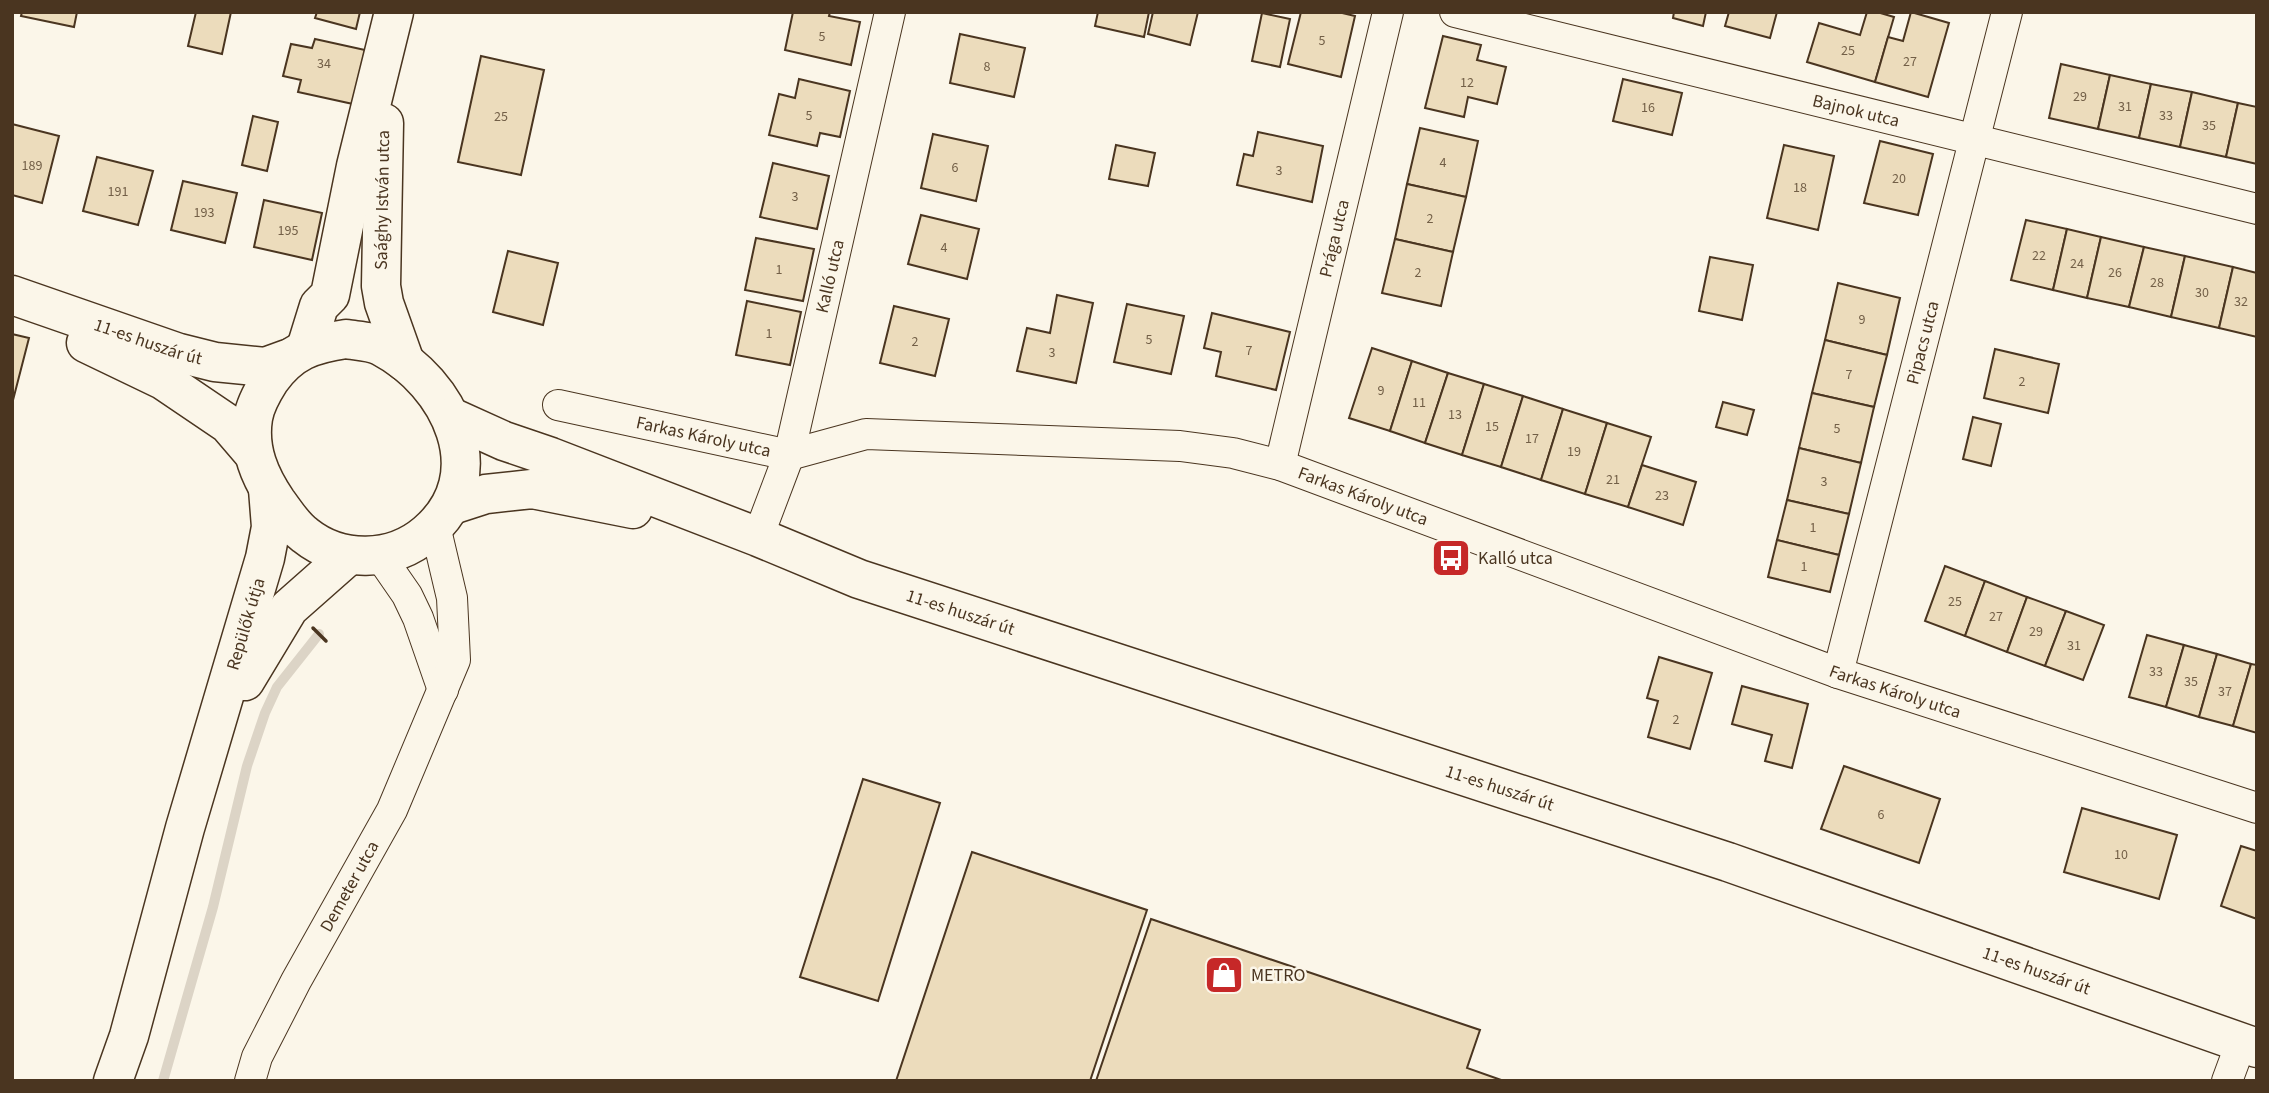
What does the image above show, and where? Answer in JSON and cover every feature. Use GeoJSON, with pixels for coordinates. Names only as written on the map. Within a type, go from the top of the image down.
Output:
{"type":"FeatureCollection","features":[{"type":"Feature","properties":{"kind":"main road","name":"Saághy István utca"},"geometry":{"type":"LineString","coordinates":[[297,354],[319,306],[330,295],[356,166],[392,23]]}},
{"type":"Feature","properties":{"kind":"main road","name":"Saághy István utca"},"geometry":{"type":"LineString","coordinates":[[392,23],[381,178],[381,286],[384,303],[405,362]]}},
{"type":"Feature","properties":{"kind":"main road","name":"11-es huszár út"},"geometry":{"type":"LineString","coordinates":[[12,295],[180,354],[215,362],[265,367],[297,354]]}},
{"type":"Feature","properties":{"kind":"main road","name":"11-es huszár út"},"geometry":{"type":"LineString","coordinates":[[12,306],[163,380],[228,424],[252,452]]}},
{"type":"Feature","properties":{"kind":"main road"},"geometry":{"type":"LineString","coordinates":[[444,516],[458,489],[462,464],[459,441],[451,417],[431,389],[405,362],[380,345],[346,339],[322,342],[297,354],[262,392],[253,418],[252,452],[268,489],[294,526],[320,545],[364,555],[409,547],[444,516],[486,494],[522,489],[543,490],[750,534]]}},
{"type":"Feature","properties":{"kind":"main road"},"geometry":{"type":"LineString","coordinates":[[451,417],[504,441],[750,534]]}},
{"type":"Feature","properties":{"kind":"main road","name":"Repülők útja"},"geometry":{"type":"LineString","coordinates":[[129,1036],[205,757],[265,558],[271,527],[268,489]]}},
{"type":"Feature","properties":{"kind":"main road","name":"11-es huszár út"},"geometry":{"type":"LineString","coordinates":[[750,534],[859,579],[1728,862],[2249,1046]]}},
{"type":"Feature","properties":{"kind":"main road","name":"Repülők útja"},"geometry":{"type":"LineString","coordinates":[[205,757],[259,656],[289,608],[364,555]]}},
{"type":"Feature","properties":{"kind":"main road"},"geometry":{"type":"LineString","coordinates":[[113,1081],[129,1036]]}},
{"type":"Feature","properties":{"kind":"main road"},"geometry":{"type":"LineString","coordinates":[[129,1036],[132,1068],[129,1081]]}},
{"type":"Feature","properties":{"kind":"street","name":"Kalló utca"},"geometry":{"type":"LineString","coordinates":[[750,534],[789,455],[890,12]]}},
{"type":"Feature","properties":{"kind":"street","name":"Prága utca"},"geometry":{"type":"LineString","coordinates":[[1280,465],[1388,12]]}},
{"type":"Feature","properties":{"kind":"street","name":"Bajnok utca"},"geometry":{"type":"LineString","coordinates":[[1455,12],[2257,209]]}},
{"type":"Feature","properties":{"kind":"street","name":"Pipacs utca"},"geometry":{"type":"LineString","coordinates":[[1838,673],[2007,12]]}},
{"type":"Feature","properties":{"kind":"street","name":"Farkas Károly utca"},"geometry":{"type":"LineString","coordinates":[[558,405],[789,455],[866,434],[1180,446],[1233,453],[1280,465],[1838,673],[2257,808]]}},
{"type":"Feature","properties":{"kind":"street","name":"Demeter utca"},"geometry":{"type":"LineString","coordinates":[[250,1081],[257,1056],[296,981],[392,810],[455,660],[444,516]]}},
{"type":"Feature","properties":{"kind":"street"},"geometry":{"type":"LineString","coordinates":[[364,555],[407,595],[418,618],[443,690]]}},
{"type":"Feature","properties":{"kind":"street"},"geometry":{"type":"LineString","coordinates":[[2227,1081],[2249,1046]]}},
{"type":"Feature","properties":{"kind":"building"},"geometry":{"type":"Polygon","coordinates":[[[22,12],[77,12],[74,27],[21,16],[22,12]]]}},
{"type":"Feature","properties":{"kind":"building"},"geometry":{"type":"Polygon","coordinates":[[[196,12],[231,12],[222,54],[188,46],[196,12]]]}},
{"type":"Feature","properties":{"kind":"building"},"geometry":{"type":"Polygon","coordinates":[[[317,12],[360,12],[356,29],[315,18],[317,12]]]}},
{"type":"Feature","properties":{"kind":"building"},"geometry":{"type":"Polygon","coordinates":[[[793,12],[830,12],[829,16],[860,22],[851,65],[785,50],[793,12]]]}},
{"type":"Feature","properties":{"kind":"building"},"geometry":{"type":"Polygon","coordinates":[[[1098,12],[1149,12],[1144,37],[1095,26],[1098,12]]]}},
{"type":"Feature","properties":{"kind":"building"},"geometry":{"type":"Polygon","coordinates":[[[1153,12],[1198,12],[1190,45],[1148,34],[1153,12]]]}},
{"type":"Feature","properties":{"kind":"building"},"geometry":{"type":"Polygon","coordinates":[[[1301,12],[1338,12],[1355,16],[1341,77],[1288,64],[1301,12]]]}},
{"type":"Feature","properties":{"kind":"building"},"geometry":{"type":"Polygon","coordinates":[[[1674,12],[1706,12],[1703,26],[1673,18],[1674,12]]]}},
{"type":"Feature","properties":{"kind":"building"},"geometry":{"type":"Polygon","coordinates":[[[1729,12],[1777,12],[1770,38],[1725,26],[1729,12]]]}},
{"type":"Feature","properties":{"kind":"building"},"geometry":{"type":"Polygon","coordinates":[[[1867,12],[1894,17],[1875,82],[1807,62],[1819,23],[1860,35],[1867,12]]]}},
{"type":"Feature","properties":{"kind":"building"},"geometry":{"type":"Polygon","coordinates":[[[1911,12],[1949,23],[1928,97],[1875,82],[1888,37],[1903,41],[1911,12]]]}},
{"type":"Feature","properties":{"kind":"building"},"geometry":{"type":"Polygon","coordinates":[[[1262,13],[1290,19],[1280,67],[1252,61],[1262,13]]]}},
{"type":"Feature","properties":{"kind":"building"},"geometry":{"type":"Polygon","coordinates":[[[960,34],[1025,48],[1014,97],[950,83],[960,34]]]}},
{"type":"Feature","properties":{"kind":"building"},"geometry":{"type":"Polygon","coordinates":[[[1443,36],[1481,45],[1477,60],[1506,67],[1497,104],[1468,97],[1464,117],[1425,108],[1443,36]]]}},
{"type":"Feature","properties":{"kind":"building"},"geometry":{"type":"Polygon","coordinates":[[[315,39],[365,50],[353,104],[298,92],[301,80],[283,76],[291,44],[312,48],[315,39]]]}},
{"type":"Feature","properties":{"kind":"building"},"geometry":{"type":"Polygon","coordinates":[[[481,56],[544,70],[521,175],[458,162],[481,56]]]}},
{"type":"Feature","properties":{"kind":"building"},"geometry":{"type":"Polygon","coordinates":[[[2061,64],[2110,75],[2098,129],[2049,118],[2061,64]]]}},
{"type":"Feature","properties":{"kind":"building"},"geometry":{"type":"Polygon","coordinates":[[[2110,75],[2151,84],[2139,138],[2098,129],[2110,75]]]}},
{"type":"Feature","properties":{"kind":"building"},"geometry":{"type":"Polygon","coordinates":[[[799,79],[850,91],[840,137],[820,133],[817,146],[769,135],[779,94],[795,98],[799,79]]]}},
{"type":"Feature","properties":{"kind":"building"},"geometry":{"type":"Polygon","coordinates":[[[1623,79],[1682,93],[1672,135],[1613,121],[1623,79]]]}},
{"type":"Feature","properties":{"kind":"building"},"geometry":{"type":"Polygon","coordinates":[[[2151,84],[2192,92],[2180,147],[2139,138],[2151,84]]]}},
{"type":"Feature","properties":{"kind":"building"},"geometry":{"type":"Polygon","coordinates":[[[2192,92],[2238,103],[2226,157],[2180,147],[2192,92]]]}},
{"type":"Feature","properties":{"kind":"building"},"geometry":{"type":"Polygon","coordinates":[[[2238,103],[2257,107],[2257,164],[2226,157],[2238,103]]]}},
{"type":"Feature","properties":{"kind":"building"},"geometry":{"type":"Polygon","coordinates":[[[253,116],[278,122],[267,171],[242,165],[253,116]]]}},
{"type":"Feature","properties":{"kind":"building"},"geometry":{"type":"Polygon","coordinates":[[[12,124],[59,136],[42,203],[12,195],[12,124]]]}},
{"type":"Feature","properties":{"kind":"building"},"geometry":{"type":"Polygon","coordinates":[[[1420,128],[1478,141],[1466,197],[1407,184],[1420,128]]]}},
{"type":"Feature","properties":{"kind":"building"},"geometry":{"type":"Polygon","coordinates":[[[1258,132],[1323,146],[1312,202],[1237,185],[1244,154],[1253,156],[1258,132]]]}},
{"type":"Feature","properties":{"kind":"building"},"geometry":{"type":"Polygon","coordinates":[[[933,134],[988,146],[976,201],[921,188],[933,134]]]}},
{"type":"Feature","properties":{"kind":"building"},"geometry":{"type":"Polygon","coordinates":[[[1880,141],[1933,154],[1918,215],[1864,203],[1880,141]]]}},
{"type":"Feature","properties":{"kind":"building"},"geometry":{"type":"Polygon","coordinates":[[[1116,145],[1155,153],[1148,186],[1109,179],[1116,145]]]}},
{"type":"Feature","properties":{"kind":"building"},"geometry":{"type":"Polygon","coordinates":[[[1784,145],[1834,156],[1818,230],[1767,218],[1784,145]]]}},
{"type":"Feature","properties":{"kind":"building"},"geometry":{"type":"Polygon","coordinates":[[[97,157],[153,171],[138,225],[83,211],[97,157]]]}},
{"type":"Feature","properties":{"kind":"building"},"geometry":{"type":"Polygon","coordinates":[[[773,163],[829,176],[817,229],[760,217],[773,163]]]}},
{"type":"Feature","properties":{"kind":"building"},"geometry":{"type":"Polygon","coordinates":[[[183,181],[237,193],[225,243],[171,230],[183,181]]]}},
{"type":"Feature","properties":{"kind":"building"},"geometry":{"type":"Polygon","coordinates":[[[1407,184],[1466,197],[1453,252],[1395,239],[1407,184]]]}},
{"type":"Feature","properties":{"kind":"building"},"geometry":{"type":"Polygon","coordinates":[[[264,200],[322,213],[312,260],[254,247],[264,200]]]}},
{"type":"Feature","properties":{"kind":"building"},"geometry":{"type":"Polygon","coordinates":[[[921,215],[979,229],[967,279],[908,264],[921,215]]]}},
{"type":"Feature","properties":{"kind":"building"},"geometry":{"type":"Polygon","coordinates":[[[2026,220],[2067,229],[2053,290],[2011,280],[2026,220]]]}},
{"type":"Feature","properties":{"kind":"building"},"geometry":{"type":"Polygon","coordinates":[[[2067,229],[2101,237],[2087,298],[2053,290],[2067,229]]]}},
{"type":"Feature","properties":{"kind":"building"},"geometry":{"type":"Polygon","coordinates":[[[2101,237],[2144,247],[2129,307],[2087,298],[2101,237]]]}},
{"type":"Feature","properties":{"kind":"building"},"geometry":{"type":"Polygon","coordinates":[[[756,238],[814,249],[803,301],[745,290],[756,238]]]}},
{"type":"Feature","properties":{"kind":"building"},"geometry":{"type":"Polygon","coordinates":[[[1395,239],[1453,252],[1441,306],[1382,293],[1395,239]]]}},
{"type":"Feature","properties":{"kind":"building"},"geometry":{"type":"Polygon","coordinates":[[[2144,247],[2185,256],[2171,317],[2129,307],[2144,247]]]}},
{"type":"Feature","properties":{"kind":"building"},"geometry":{"type":"Polygon","coordinates":[[[508,251],[558,263],[543,325],[493,312],[508,251]]]}},
{"type":"Feature","properties":{"kind":"building"},"geometry":{"type":"Polygon","coordinates":[[[2185,256],[2233,267],[2219,328],[2171,317],[2185,256]]]}},
{"type":"Feature","properties":{"kind":"building"},"geometry":{"type":"Polygon","coordinates":[[[1710,257],[1753,265],[1742,320],[1699,311],[1710,257]]]}},
{"type":"Feature","properties":{"kind":"building"},"geometry":{"type":"Polygon","coordinates":[[[2233,267],[2257,273],[2257,337],[2219,328],[2233,267]]]}},
{"type":"Feature","properties":{"kind":"building"},"geometry":{"type":"Polygon","coordinates":[[[1838,283],[1900,298],[1887,355],[1825,340],[1838,283]]]}},
{"type":"Feature","properties":{"kind":"building"},"geometry":{"type":"Polygon","coordinates":[[[1057,295],[1093,303],[1076,383],[1017,371],[1027,328],[1050,333],[1057,295]]]}},
{"type":"Feature","properties":{"kind":"building"},"geometry":{"type":"Polygon","coordinates":[[[747,301],[801,312],[790,365],[736,355],[747,301]]]}},
{"type":"Feature","properties":{"kind":"building"},"geometry":{"type":"Polygon","coordinates":[[[1127,304],[1184,316],[1171,374],[1114,362],[1127,304]]]}},
{"type":"Feature","properties":{"kind":"building"},"geometry":{"type":"Polygon","coordinates":[[[894,306],[949,319],[935,376],[880,363],[894,306]]]}},
{"type":"Feature","properties":{"kind":"building"},"geometry":{"type":"Polygon","coordinates":[[[1212,313],[1290,332],[1276,390],[1216,376],[1221,352],[1204,348],[1212,313]]]}},
{"type":"Feature","properties":{"kind":"building"},"geometry":{"type":"Polygon","coordinates":[[[12,334],[29,338],[12,404],[12,334]]]}},
{"type":"Feature","properties":{"kind":"building"},"geometry":{"type":"Polygon","coordinates":[[[1825,340],[1887,355],[1874,407],[1812,393],[1825,340]]]}},
{"type":"Feature","properties":{"kind":"building"},"geometry":{"type":"Polygon","coordinates":[[[1372,348],[1412,361],[1390,431],[1349,418],[1372,348]]]}},
{"type":"Feature","properties":{"kind":"building"},"geometry":{"type":"Polygon","coordinates":[[[1995,349],[2059,364],[2048,413],[1984,398],[1995,349]]]}},
{"type":"Feature","properties":{"kind":"building"},"geometry":{"type":"Polygon","coordinates":[[[1412,361],[1448,373],[1425,443],[1390,431],[1412,361]]]}},
{"type":"Feature","properties":{"kind":"building"},"geometry":{"type":"Polygon","coordinates":[[[1448,373],[1484,384],[1462,455],[1425,443],[1448,373]]]}},
{"type":"Feature","properties":{"kind":"building"},"geometry":{"type":"Polygon","coordinates":[[[1484,384],[1523,396],[1501,467],[1462,455],[1484,384]]]}},
{"type":"Feature","properties":{"kind":"building"},"geometry":{"type":"Polygon","coordinates":[[[1812,393],[1874,407],[1861,463],[1799,448],[1812,393]]]}},
{"type":"Feature","properties":{"kind":"building"},"geometry":{"type":"Polygon","coordinates":[[[1523,396],[1563,409],[1541,480],[1501,467],[1523,396]]]}},
{"type":"Feature","properties":{"kind":"building"},"geometry":{"type":"Polygon","coordinates":[[[1723,402],[1754,410],[1747,435],[1716,427],[1723,402]]]}},
{"type":"Feature","properties":{"kind":"building"},"geometry":{"type":"Polygon","coordinates":[[[1563,409],[1607,423],[1585,494],[1541,480],[1563,409]]]}},
{"type":"Feature","properties":{"kind":"building"},"geometry":{"type":"Polygon","coordinates":[[[1973,417],[2001,424],[1991,466],[1963,459],[1973,417]]]}},
{"type":"Feature","properties":{"kind":"building"},"geometry":{"type":"Polygon","coordinates":[[[1607,423],[1651,437],[1628,507],[1585,494],[1607,423]]]}},
{"type":"Feature","properties":{"kind":"building"},"geometry":{"type":"Polygon","coordinates":[[[1799,448],[1861,463],[1849,514],[1787,500],[1799,448]]]}},
{"type":"Feature","properties":{"kind":"building"},"geometry":{"type":"Polygon","coordinates":[[[1642,465],[1696,482],[1683,525],[1628,507],[1642,465]]]}},
{"type":"Feature","properties":{"kind":"building"},"geometry":{"type":"Polygon","coordinates":[[[1787,500],[1849,514],[1839,555],[1777,540],[1787,500]]]}},
{"type":"Feature","properties":{"kind":"building"},"geometry":{"type":"Polygon","coordinates":[[[1777,540],[1839,555],[1830,592],[1768,577],[1777,540]]]}},
{"type":"Feature","properties":{"kind":"building"},"geometry":{"type":"Polygon","coordinates":[[[1945,566],[1985,581],[1965,636],[1925,621],[1945,566]]]}},
{"type":"Feature","properties":{"kind":"building"},"geometry":{"type":"Polygon","coordinates":[[[1985,581],[2027,597],[2007,652],[1965,636],[1985,581]]]}},
{"type":"Feature","properties":{"kind":"building"},"geometry":{"type":"Polygon","coordinates":[[[2027,597],[2066,611],[2045,666],[2007,652],[2027,597]]]}},
{"type":"Feature","properties":{"kind":"building"},"geometry":{"type":"Polygon","coordinates":[[[2066,611],[2104,625],[2083,680],[2045,666],[2066,611]]]}},
{"type":"Feature","properties":{"kind":"building"},"geometry":{"type":"Polygon","coordinates":[[[2147,635],[2184,645],[2166,707],[2129,697],[2147,635]]]}},
{"type":"Feature","properties":{"kind":"building"},"geometry":{"type":"Polygon","coordinates":[[[2184,645],[2217,654],[2199,717],[2166,707],[2184,645]]]}},
{"type":"Feature","properties":{"kind":"building"},"geometry":{"type":"Polygon","coordinates":[[[2217,654],[2251,664],[2233,726],[2199,717],[2217,654]]]}},
{"type":"Feature","properties":{"kind":"building"},"geometry":{"type":"Polygon","coordinates":[[[1659,657],[1712,673],[1690,749],[1648,737],[1658,701],[1647,698],[1659,657]]]}},
{"type":"Feature","properties":{"kind":"building"},"geometry":{"type":"Polygon","coordinates":[[[2251,664],[2257,665],[2257,733],[2233,726],[2251,664]]]}},
{"type":"Feature","properties":{"kind":"building"},"geometry":{"type":"Polygon","coordinates":[[[1742,686],[1808,704],[1792,768],[1765,761],[1772,735],[1732,724],[1742,686]]]}},
{"type":"Feature","properties":{"kind":"building"},"geometry":{"type":"Polygon","coordinates":[[[1844,766],[1940,799],[1919,863],[1821,829],[1844,766]]]}},
{"type":"Feature","properties":{"kind":"building"},"geometry":{"type":"Polygon","coordinates":[[[863,779],[940,803],[878,1001],[800,977],[863,779]]]}},
{"type":"Feature","properties":{"kind":"building"},"geometry":{"type":"Polygon","coordinates":[[[2082,808],[2177,835],[2159,899],[2064,872],[2082,808]]]}},
{"type":"Feature","properties":{"kind":"building"},"geometry":{"type":"Polygon","coordinates":[[[2241,846],[2257,851],[2257,919],[2221,906],[2241,846]]]}},
{"type":"Feature","properties":{"kind":"building"},"geometry":{"type":"Polygon","coordinates":[[[972,852],[1147,910],[1090,1081],[896,1081],[972,852]]]}},
{"type":"Feature","properties":{"kind":"building","name":"METRO"},"geometry":{"type":"Polygon","coordinates":[[[1151,919],[1480,1030],[1467,1068],[1504,1081],[1096,1081],[1151,919]]]}},
{"type":"Feature","properties":{"kind":"waterway"},"geometry":{"type":"LineString","coordinates":[[163,1081],[213,907],[247,766],[265,713],[277,687],[319,634]]}},
{"type":"Feature","properties":{"kind":"wall"},"geometry":{"type":"LineString","coordinates":[[313,628],[326,641]]}},
{"type":"Feature","properties":{"kind":"place","name":"Kalló utca"},"geometry":{"type":"Point","coordinates":[1451,558]}},
{"type":"Feature","properties":{"kind":"place","name":"METRO"},"geometry":{"type":"Point","coordinates":[1224,975]}}]}
